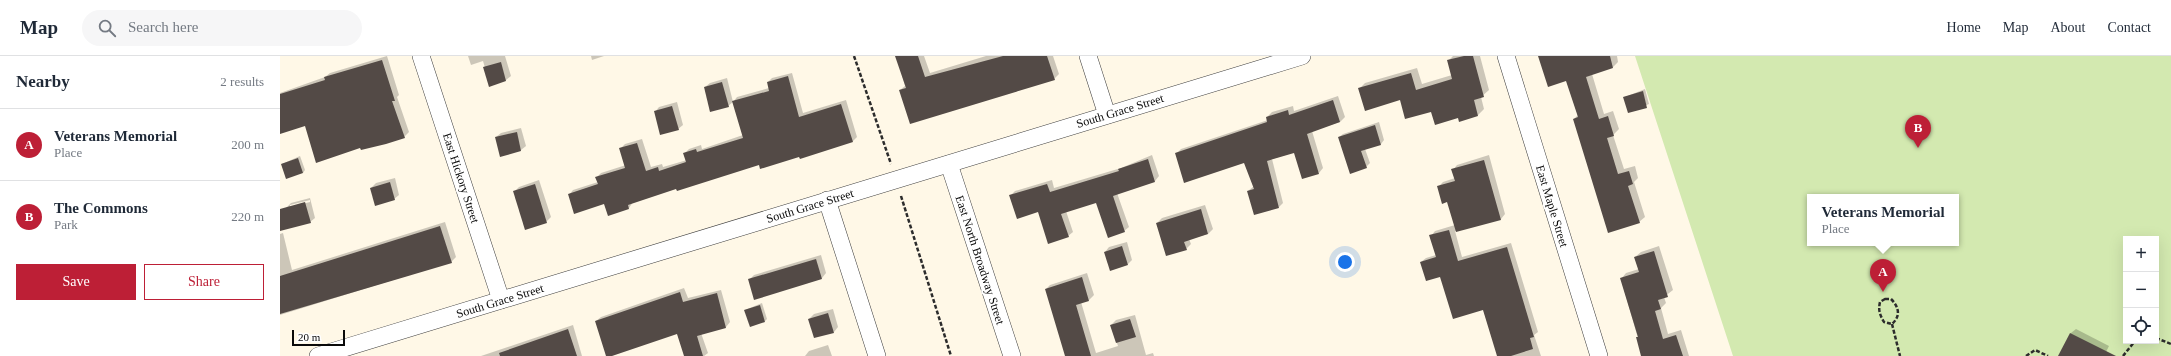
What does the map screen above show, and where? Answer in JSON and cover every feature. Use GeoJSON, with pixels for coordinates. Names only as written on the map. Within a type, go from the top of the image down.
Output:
{"type":"FeatureCollection","features":[{"type":"Feature","properties":{"kind":"street","name":"East Hickory Street"},"geometry":{"type":"LineString","coordinates":[[421,56],[502,300]]}},
{"type":"Feature","properties":{"kind":"street"},"geometry":{"type":"LineString","coordinates":[[1088,56],[1107,114]]}},
{"type":"Feature","properties":{"kind":"street","name":"South Grace Street"},"geometry":{"type":"LineString","coordinates":[[318,356],[949,164],[1107,114],[1302,56]]}},
{"type":"Feature","properties":{"kind":"street","name":"East Maple Street"},"geometry":{"type":"LineString","coordinates":[[1506,56],[1599,356]]}},
{"type":"Feature","properties":{"kind":"street","name":"East North Broadway Street"},"geometry":{"type":"LineString","coordinates":[[949,164],[1012,356]]}},
{"type":"Feature","properties":{"kind":"street"},"geometry":{"type":"LineString","coordinates":[[827,200],[877,356]]}},
{"type":"Feature","properties":{"kind":"path"},"geometry":{"type":"LineString","coordinates":[[854,56],[892,166]]}},
{"type":"Feature","properties":{"kind":"path"},"geometry":{"type":"LineString","coordinates":[[900,192],[951,356]]}},
{"type":"Feature","properties":{"kind":"path"},"geometry":{"type":"LineString","coordinates":[[1891,299],[1896,304],[1898,312],[1897,320],[1892,324],[1884,322],[1880,315],[1878,310],[1880,302],[1891,299]]}},
{"type":"Feature","properties":{"kind":"path"},"geometry":{"type":"LineString","coordinates":[[1892,324],[1900,356]]}},
{"type":"Feature","properties":{"kind":"path"},"geometry":{"type":"LineString","coordinates":[[2159,339],[2171,344]]}},
{"type":"Feature","properties":{"kind":"path"},"geometry":{"type":"LineString","coordinates":[[2123,356],[2133,344]]}},
{"type":"Feature","properties":{"kind":"path"},"geometry":{"type":"LineString","coordinates":[[2026,356],[2035,350],[2048,356]]}},
{"type":"Feature","properties":{"kind":"green space"},"geometry":{"type":"Polygon","coordinates":[[[1635,56],[2171,56],[2171,356],[1733,356],[1635,56]]]}},
{"type":"Feature","properties":{"kind":"building"},"geometry":{"type":"Polygon","coordinates":[[[895,56],[918,56],[925,77],[1003,56],[1047,56],[1055,80],[910,124],[899,90],[906,88],[895,56]]]}},
{"type":"Feature","properties":{"kind":"building"},"geometry":{"type":"Polygon","coordinates":[[[1464,56],[1473,56],[1484,97],[1474,100],[1478,116],[1459,122],[1458,118],[1435,125],[1431,112],[1405,119],[1400,100],[1365,111],[1358,88],[1411,73],[1416,90],[1452,79],[1447,60],[1464,56]]]}},
{"type":"Feature","properties":{"kind":"building"},"geometry":{"type":"Polygon","coordinates":[[[1538,56],[1610,56],[1613,68],[1586,77],[1599,119],[1608,116],[1614,136],[1607,138],[1618,174],[1629,171],[1633,184],[1628,186],[1640,223],[1608,233],[1573,119],[1578,117],[1566,81],[1548,87],[1538,56]]]}},
{"type":"Feature","properties":{"kind":"building"},"geometry":{"type":"Polygon","coordinates":[[[382,60],[395,101],[392,101],[405,138],[361,150],[360,148],[316,163],[305,126],[280,134],[280,94],[325,80],[324,77],[382,60]]]}},
{"type":"Feature","properties":{"kind":"building"},"geometry":{"type":"Polygon","coordinates":[[[501,62],[506,81],[489,87],[483,67],[501,62]]]}},
{"type":"Feature","properties":{"kind":"building"},"geometry":{"type":"Polygon","coordinates":[[[788,76],[799,117],[841,104],[853,142],[800,159],[799,157],[760,169],[759,165],[677,191],[676,189],[628,205],[629,209],[608,216],[604,204],[574,214],[568,194],[598,184],[595,177],[625,168],[619,148],[637,143],[646,171],[658,167],[659,171],[686,162],[683,153],[696,149],[697,152],[743,138],[732,101],[769,91],[767,82],[788,76]]]}},
{"type":"Feature","properties":{"kind":"building"},"geometry":{"type":"Polygon","coordinates":[[[722,82],[729,107],[710,112],[704,87],[722,82]]]}},
{"type":"Feature","properties":{"kind":"building"},"geometry":{"type":"Polygon","coordinates":[[[1643,91],[1647,108],[1628,113],[1623,97],[1643,91]]]}},
{"type":"Feature","properties":{"kind":"building"},"geometry":{"type":"Polygon","coordinates":[[[1333,100],[1340,122],[1307,134],[1319,174],[1302,179],[1294,153],[1267,161],[1279,208],[1254,215],[1247,191],[1254,189],[1244,163],[1184,183],[1175,153],[1267,122],[1266,117],[1288,110],[1289,115],[1333,100]]]}},
{"type":"Feature","properties":{"kind":"building"},"geometry":{"type":"Polygon","coordinates":[[[672,106],[679,130],[660,135],[654,111],[672,106]]]}},
{"type":"Feature","properties":{"kind":"building"},"geometry":{"type":"Polygon","coordinates":[[[1375,125],[1381,145],[1361,151],[1367,168],[1350,174],[1338,137],[1375,125]]]}},
{"type":"Feature","properties":{"kind":"building"},"geometry":{"type":"Polygon","coordinates":[[[517,132],[521,151],[500,157],[495,137],[517,132]]]}},
{"type":"Feature","properties":{"kind":"building"},"geometry":{"type":"Polygon","coordinates":[[[298,158],[303,173],[286,179],[281,164],[298,158]]]}},
{"type":"Feature","properties":{"kind":"building"},"geometry":{"type":"Polygon","coordinates":[[[1148,159],[1155,182],[1113,196],[1125,232],[1108,238],[1096,203],[1061,214],[1069,237],[1048,244],[1038,212],[1017,219],[1009,195],[1047,184],[1050,192],[1119,171],[1118,169],[1148,159]]]}},
{"type":"Feature","properties":{"kind":"building"},"geometry":{"type":"Polygon","coordinates":[[[1484,160],[1501,220],[1456,232],[1447,202],[1442,204],[1437,186],[1455,181],[1451,169],[1484,160]]]}},
{"type":"Feature","properties":{"kind":"building"},"geometry":{"type":"Polygon","coordinates":[[[390,182],[395,200],[375,206],[370,188],[390,182]]]}},
{"type":"Feature","properties":{"kind":"building"},"geometry":{"type":"Polygon","coordinates":[[[535,184],[547,223],[525,230],[513,191],[535,184]]]}},
{"type":"Feature","properties":{"kind":"building"},"geometry":{"type":"Polygon","coordinates":[[[305,202],[311,223],[280,231],[280,209],[305,202]]]}},
{"type":"Feature","properties":{"kind":"building"},"geometry":{"type":"Polygon","coordinates":[[[1201,209],[1208,234],[1184,242],[1187,250],[1166,256],[1156,223],[1201,209]]]}},
{"type":"Feature","properties":{"kind":"building"},"geometry":{"type":"Polygon","coordinates":[[[440,226],[452,263],[280,314],[280,276],[440,226]]]}},
{"type":"Feature","properties":{"kind":"building"},"geometry":{"type":"Polygon","coordinates":[[[1449,230],[1458,261],[1507,247],[1534,337],[1530,338],[1533,349],[1511,356],[1497,356],[1483,310],[1453,319],[1440,277],[1426,281],[1420,262],[1436,257],[1429,235],[1449,230]]]}},
{"type":"Feature","properties":{"kind":"building"},"geometry":{"type":"Polygon","coordinates":[[[1122,246],[1128,265],[1110,271],[1104,252],[1122,246]]]}},
{"type":"Feature","properties":{"kind":"building"},"geometry":{"type":"Polygon","coordinates":[[[1654,251],[1668,297],[1658,300],[1661,309],[1655,311],[1663,339],[1676,335],[1683,356],[1641,356],[1636,337],[1638,337],[1620,278],[1639,272],[1634,257],[1654,251]]]}},
{"type":"Feature","properties":{"kind":"building"},"geometry":{"type":"Polygon","coordinates":[[[816,259],[822,279],[754,300],[748,279],[816,259]]]}},
{"type":"Feature","properties":{"kind":"building"},"geometry":{"type":"Polygon","coordinates":[[[1082,277],[1089,301],[1076,305],[1091,356],[1065,356],[1045,289],[1082,277]]]}},
{"type":"Feature","properties":{"kind":"building"},"geometry":{"type":"Polygon","coordinates":[[[680,292],[683,302],[717,293],[726,328],[697,336],[703,356],[684,356],[677,334],[612,356],[606,356],[595,321],[680,292]]]}},
{"type":"Feature","properties":{"kind":"building"},"geometry":{"type":"Polygon","coordinates":[[[760,305],[765,322],[750,327],[744,310],[760,305]]]}},
{"type":"Feature","properties":{"kind":"building"},"geometry":{"type":"Polygon","coordinates":[[[828,313],[834,333],[814,338],[808,319],[828,313]]]}},
{"type":"Feature","properties":{"kind":"building"},"geometry":{"type":"Polygon","coordinates":[[[1130,319],[1136,337],[1116,343],[1110,325],[1130,319]]]}},
{"type":"Feature","properties":{"kind":"building"},"geometry":{"type":"Polygon","coordinates":[[[568,329],[577,356],[500,356],[499,353],[568,329]]]}},
{"type":"Feature","properties":{"kind":"building"},"geometry":{"type":"Polygon","coordinates":[[[2070,333],[2116,356],[2058,356],[2070,333]]]}},
{"type":"Feature","properties":{"kind":"place","name":"The Commons"},"geometry":{"type":"Point","coordinates":[1918,148]}},
{"type":"Feature","properties":{"kind":"place","name":"Veterans Memorial"},"geometry":{"type":"Point","coordinates":[1883,292]}}]}
